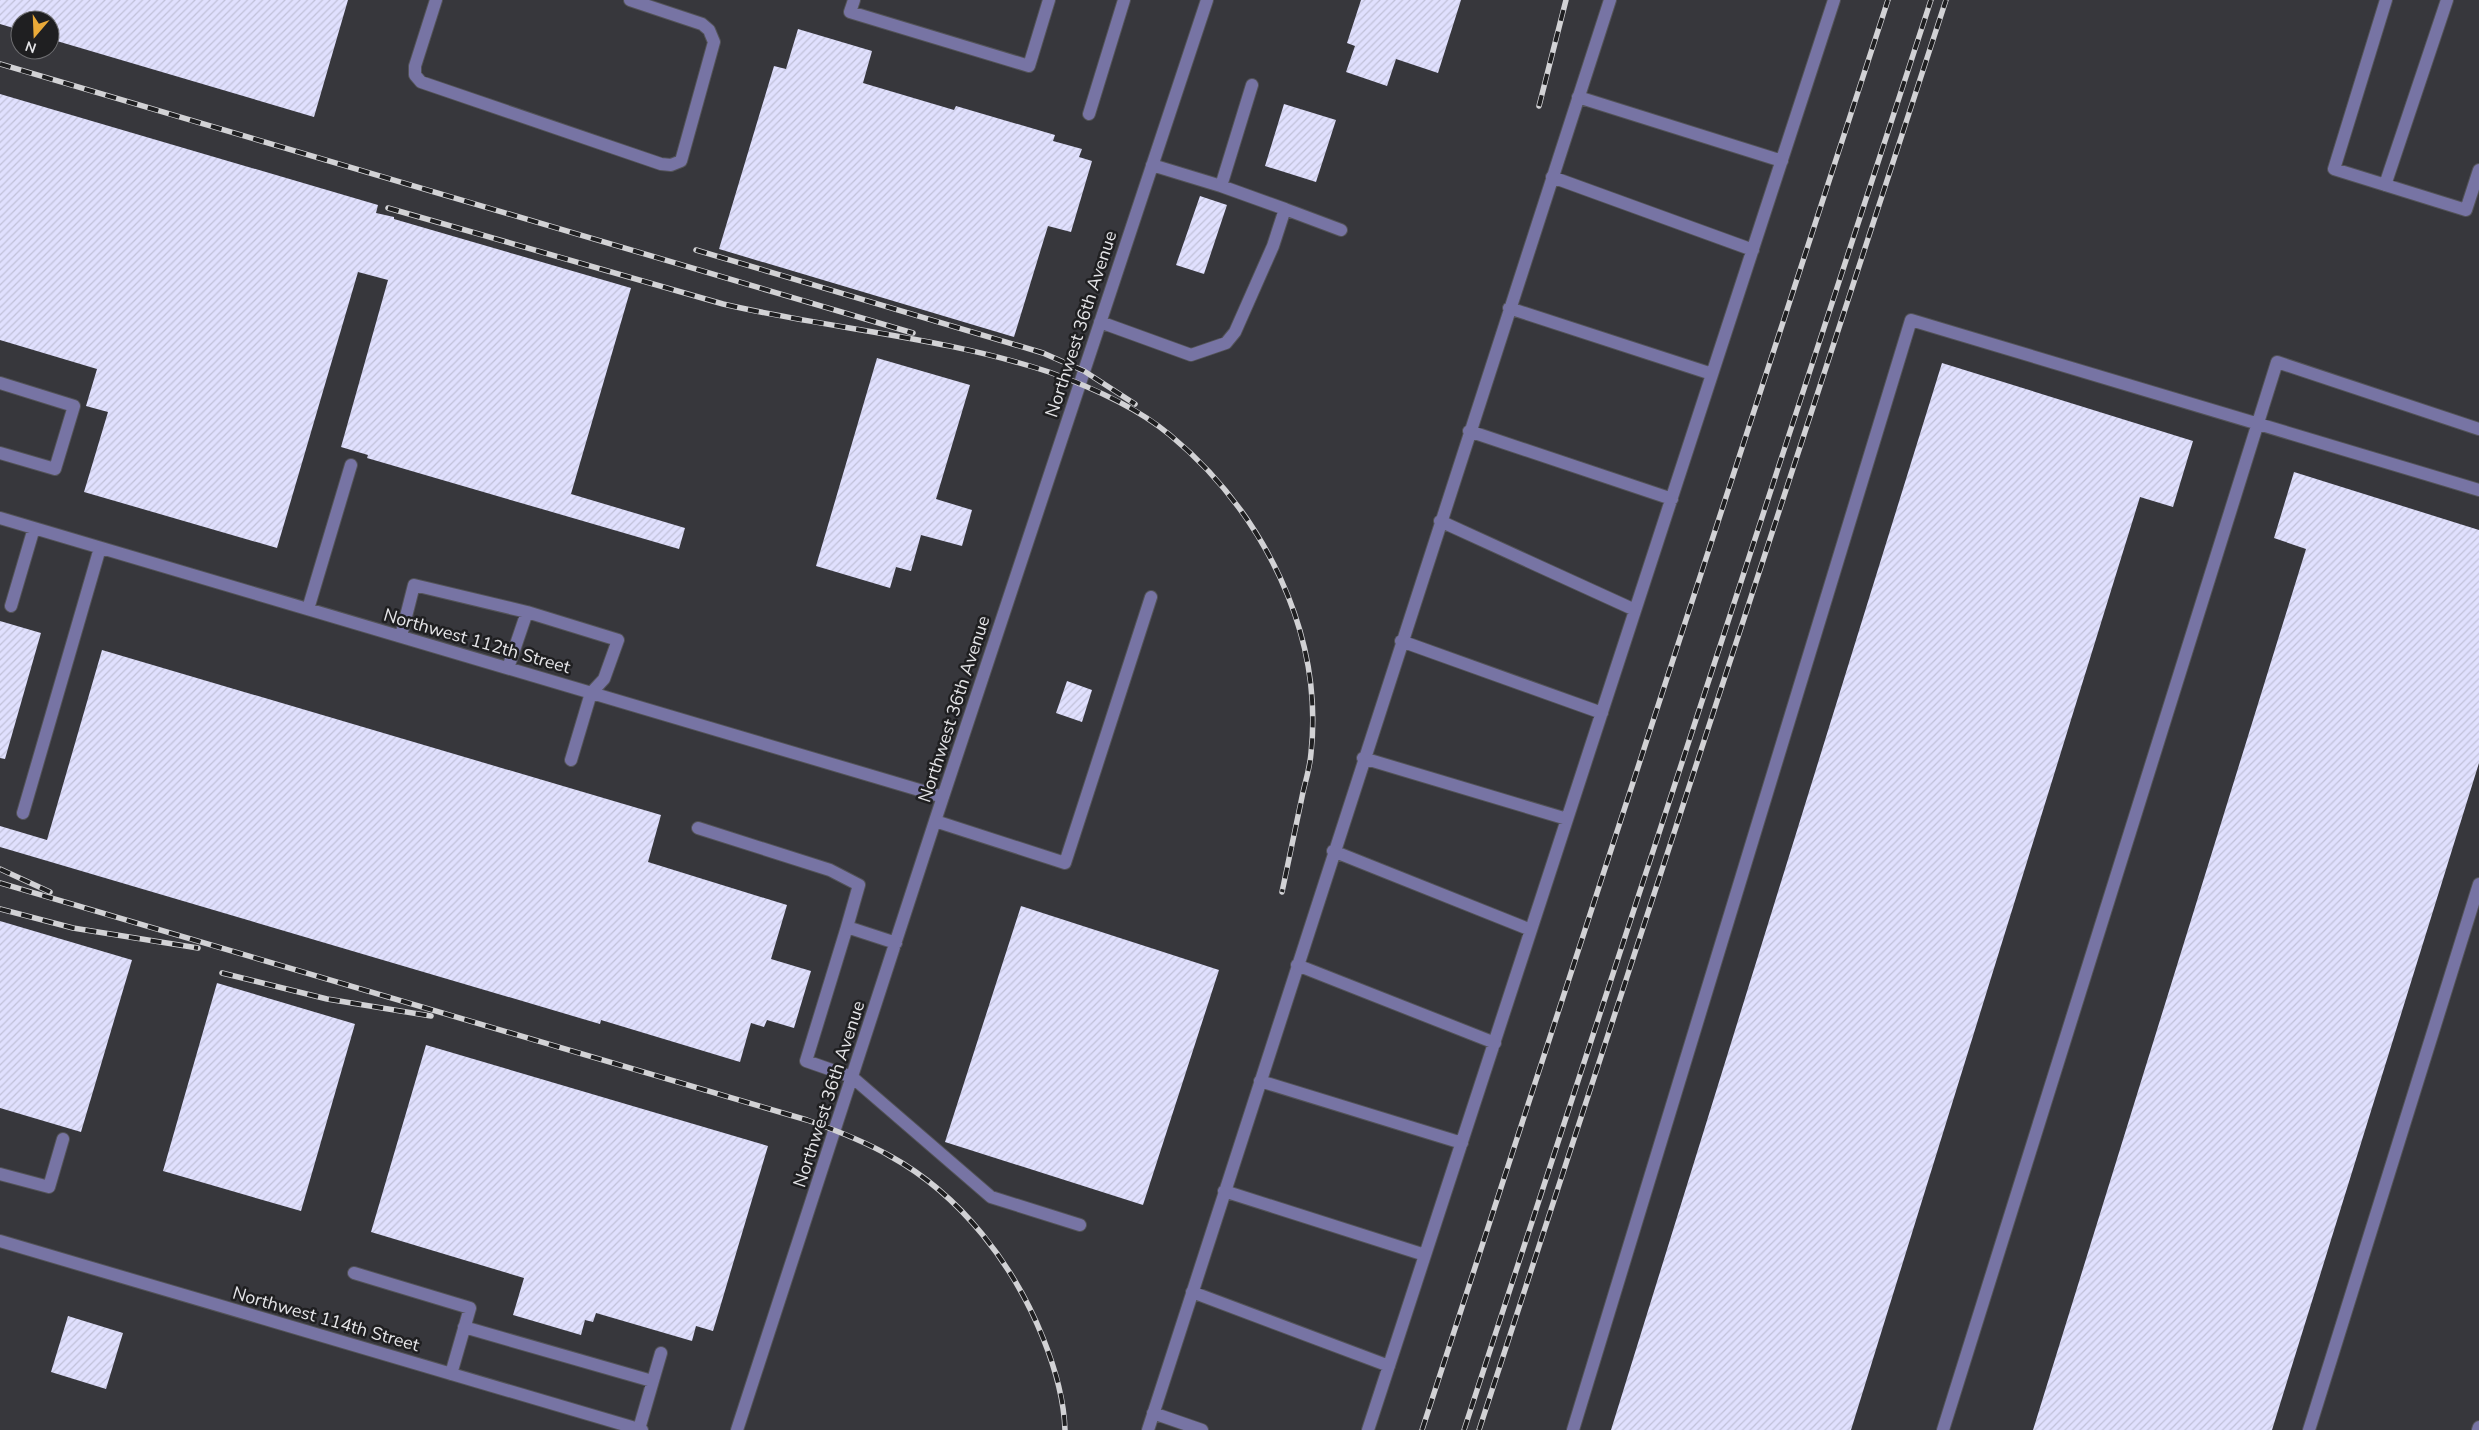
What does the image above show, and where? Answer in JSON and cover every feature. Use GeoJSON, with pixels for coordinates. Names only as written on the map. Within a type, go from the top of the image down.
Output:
{"type":"FeatureCollection","features":[{"type":"Feature","properties":{"kind":"street"},"geometry":{"type":"LineString","coordinates":[[436,0],[415,66],[415,75],[421,82],[661,164],[671,165],[681,161],[714,42],[709,30],[702,24],[630,0]]}},
{"type":"Feature","properties":{"kind":"street"},"geometry":{"type":"LineString","coordinates":[[854,0],[850,12],[1029,66],[1048,0]]}},
{"type":"Feature","properties":{"kind":"street"},"geometry":{"type":"LineString","coordinates":[[1089,114],[1124,0]]}},
{"type":"Feature","properties":{"kind":"street","name":"Northwest 36th Avenue"},"geometry":{"type":"LineString","coordinates":[[737,1430],[935,821],[1207,0]]}},
{"type":"Feature","properties":{"kind":"street"},"geometry":{"type":"LineString","coordinates":[[1148,1430],[1363,758],[1610,0]]}},
{"type":"Feature","properties":{"kind":"street"},"geometry":{"type":"LineString","coordinates":[[1368,1430],[1834,0]]}},
{"type":"Feature","properties":{"kind":"street"},"geometry":{"type":"LineString","coordinates":[[2386,0],[2334,169],[2466,210],[2479,170]]}},
{"type":"Feature","properties":{"kind":"street"},"geometry":{"type":"LineString","coordinates":[[2384,185],[2447,0]]}},
{"type":"Feature","properties":{"kind":"street"},"geometry":{"type":"LineString","coordinates":[[1221,186],[1252,85]]}},
{"type":"Feature","properties":{"kind":"street"},"geometry":{"type":"LineString","coordinates":[[1578,97],[1782,160]]}},
{"type":"Feature","properties":{"kind":"street"},"geometry":{"type":"LineString","coordinates":[[1152,165],[1221,186],[1341,230]]}},
{"type":"Feature","properties":{"kind":"street"},"geometry":{"type":"LineString","coordinates":[[1552,177],[1752,250]]}},
{"type":"Feature","properties":{"kind":"street"},"geometry":{"type":"LineString","coordinates":[[1100,322],[1191,355],[1226,343],[1235,332],[1272,246],[1285,209]]}},
{"type":"Feature","properties":{"kind":"street"},"geometry":{"type":"LineString","coordinates":[[1509,308],[1712,374]]}},
{"type":"Feature","properties":{"kind":"street"},"geometry":{"type":"LineString","coordinates":[[1574,1430],[1910,320],[2479,490]]}},
{"type":"Feature","properties":{"kind":"street"},"geometry":{"type":"LineString","coordinates":[[1943,1430],[2277,362],[2479,428]]}},
{"type":"Feature","properties":{"kind":"street"},"geometry":{"type":"LineString","coordinates":[[0,383],[74,406],[55,469],[0,453]]}},
{"type":"Feature","properties":{"kind":"street"},"geometry":{"type":"LineString","coordinates":[[1469,431],[1672,499]]}},
{"type":"Feature","properties":{"kind":"street"},"geometry":{"type":"LineString","coordinates":[[308,609],[351,465]]}},
{"type":"Feature","properties":{"kind":"street","name":"Northwest 112th Street"},"geometry":{"type":"LineString","coordinates":[[0,518],[943,797]]}},
{"type":"Feature","properties":{"kind":"street"},"geometry":{"type":"LineString","coordinates":[[1440,521],[1635,610]]}},
{"type":"Feature","properties":{"kind":"street"},"geometry":{"type":"LineString","coordinates":[[11,606],[34,528]]}},
{"type":"Feature","properties":{"kind":"street"},"geometry":{"type":"LineString","coordinates":[[23,813],[100,548]]}},
{"type":"Feature","properties":{"kind":"street"},"geometry":{"type":"LineString","coordinates":[[401,636],[414,585],[527,612],[618,640],[604,678],[591,693],[571,760]]}},
{"type":"Feature","properties":{"kind":"street"},"geometry":{"type":"LineString","coordinates":[[935,821],[1065,863],[1151,597]]}},
{"type":"Feature","properties":{"kind":"street"},"geometry":{"type":"LineString","coordinates":[[508,668],[527,612]]}},
{"type":"Feature","properties":{"kind":"street"},"geometry":{"type":"LineString","coordinates":[[1401,641],[1602,713]]}},
{"type":"Feature","properties":{"kind":"street"},"geometry":{"type":"LineString","coordinates":[[1363,758],[1567,819]]}},
{"type":"Feature","properties":{"kind":"street"},"geometry":{"type":"LineString","coordinates":[[698,828],[830,870],[859,884],[806,1061],[852,1077],[990,1197],[1080,1225]]}},
{"type":"Feature","properties":{"kind":"street"},"geometry":{"type":"LineString","coordinates":[[1333,851],[1531,930]]}},
{"type":"Feature","properties":{"kind":"street"},"geometry":{"type":"LineString","coordinates":[[2309,1430],[2479,884]]}},
{"type":"Feature","properties":{"kind":"street"},"geometry":{"type":"LineString","coordinates":[[847,928],[896,943]]}},
{"type":"Feature","properties":{"kind":"street"},"geometry":{"type":"LineString","coordinates":[[1297,965],[1494,1043]]}},
{"type":"Feature","properties":{"kind":"street"},"geometry":{"type":"LineString","coordinates":[[1260,1081],[1462,1143]]}},
{"type":"Feature","properties":{"kind":"street"},"geometry":{"type":"LineString","coordinates":[[0,1174],[48,1187],[64,1139]]}},
{"type":"Feature","properties":{"kind":"street"},"geometry":{"type":"LineString","coordinates":[[1224,1191],[1425,1255]]}},
{"type":"Feature","properties":{"kind":"street","name":"Northwest 114th Street"},"geometry":{"type":"LineString","coordinates":[[0,1241],[640,1430]]}},
{"type":"Feature","properties":{"kind":"street"},"geometry":{"type":"LineString","coordinates":[[354,1273],[470,1308],[451,1374]]}},
{"type":"Feature","properties":{"kind":"street"},"geometry":{"type":"LineString","coordinates":[[1192,1292],[1389,1366]]}},
{"type":"Feature","properties":{"kind":"street"},"geometry":{"type":"LineString","coordinates":[[464,1327],[652,1381]]}},
{"type":"Feature","properties":{"kind":"street"},"geometry":{"type":"LineString","coordinates":[[640,1430],[661,1353]]}},
{"type":"Feature","properties":{"kind":"street"},"geometry":{"type":"LineString","coordinates":[[1153,1413],[1202,1430]]}},
{"type":"Feature","properties":{"kind":"building"},"geometry":{"type":"Polygon","coordinates":[[[0,0],[348,0],[314,117],[60,42],[60,10],[10,10],[10,27],[0,24],[0,0]]]}},
{"type":"Feature","properties":{"kind":"building"},"geometry":{"type":"Polygon","coordinates":[[[1361,0],[1461,0],[1438,73],[1396,59],[1387,86],[1346,72],[1355,46],[1347,43],[1361,0]]]}},
{"type":"Feature","properties":{"kind":"building"},"geometry":{"type":"Polygon","coordinates":[[[798,29],[872,51],[863,83],[954,110],[956,106],[1055,135],[1053,141],[1082,149],[1079,157],[1092,161],[1071,232],[1048,226],[1014,337],[719,249],[774,66],[786,69],[798,29]]]}},
{"type":"Feature","properties":{"kind":"building"},"geometry":{"type":"Polygon","coordinates":[[[0,94],[378,205],[376,213],[394,217],[394,219],[631,288],[571,494],[685,528],[679,549],[367,458],[368,455],[341,447],[388,280],[358,272],[277,548],[84,492],[108,412],[86,406],[97,369],[0,340],[0,94]]]}},
{"type":"Feature","properties":{"kind":"building"},"geometry":{"type":"Polygon","coordinates":[[[1284,104],[1336,120],[1316,182],[1265,166],[1284,104]]]}},
{"type":"Feature","properties":{"kind":"building"},"geometry":{"type":"Polygon","coordinates":[[[1200,196],[1227,205],[1204,274],[1176,265],[1200,196]]]}},
{"type":"Feature","properties":{"kind":"building"},"geometry":{"type":"Polygon","coordinates":[[[877,358],[970,385],[936,499],[972,510],[962,546],[921,535],[911,571],[896,567],[890,588],[816,566],[877,358]]]}},
{"type":"Feature","properties":{"kind":"building"},"geometry":{"type":"Polygon","coordinates":[[[1942,363],[2193,441],[2173,507],[2140,497],[1851,1430],[1611,1430],[1942,363]]]}},
{"type":"Feature","properties":{"kind":"building"},"geometry":{"type":"Polygon","coordinates":[[[2294,472],[2479,530],[2479,763],[2272,1430],[2033,1430],[2306,549],[2274,538],[2294,472]]]}},
{"type":"Feature","properties":{"kind":"building"},"geometry":{"type":"Polygon","coordinates":[[[0,621],[41,633],[5,759],[0,758],[0,621]]]}},
{"type":"Feature","properties":{"kind":"building"},"geometry":{"type":"Polygon","coordinates":[[[102,650],[661,815],[648,862],[787,905],[771,959],[811,971],[794,1028],[767,1020],[764,1027],[751,1023],[740,1062],[601,1020],[600,1024],[0,847],[0,826],[47,840],[102,650]]]}},
{"type":"Feature","properties":{"kind":"building"},"geometry":{"type":"Polygon","coordinates":[[[1067,681],[1092,690],[1082,722],[1056,713],[1067,681]]]}},
{"type":"Feature","properties":{"kind":"building"},"geometry":{"type":"Polygon","coordinates":[[[1021,906],[1219,970],[1143,1205],[945,1142],[1021,906]]]}},
{"type":"Feature","properties":{"kind":"building"},"geometry":{"type":"Polygon","coordinates":[[[0,921],[132,960],[81,1132],[0,1108],[0,921]]]}},
{"type":"Feature","properties":{"kind":"building"},"geometry":{"type":"Polygon","coordinates":[[[217,983],[355,1024],[301,1211],[163,1171],[217,983]]]}},
{"type":"Feature","properties":{"kind":"building"},"geometry":{"type":"Polygon","coordinates":[[[426,1045],[768,1146],[713,1331],[696,1326],[692,1341],[596,1313],[593,1322],[585,1320],[581,1335],[513,1315],[524,1278],[371,1232],[426,1045]]]}},
{"type":"Feature","properties":{"kind":"building"},"geometry":{"type":"Polygon","coordinates":[[[68,1316],[123,1333],[106,1389],[51,1372],[68,1316]]]}},
{"type":"Feature","properties":{"kind":"railway"},"geometry":{"type":"LineString","coordinates":[[1539,106],[1566,0]]}},
{"type":"Feature","properties":{"kind":"railway"},"geometry":{"type":"LineString","coordinates":[[1422,1430],[1888,0]]}},
{"type":"Feature","properties":{"kind":"railway"},"geometry":{"type":"LineString","coordinates":[[1464,1430],[1931,0]]}},
{"type":"Feature","properties":{"kind":"railway"},"geometry":{"type":"LineString","coordinates":[[1479,1430],[1946,0]]}},
{"type":"Feature","properties":{"kind":"railway"},"geometry":{"type":"LineString","coordinates":[[0,64],[913,333]]}},
{"type":"Feature","properties":{"kind":"railway"},"geometry":{"type":"LineString","coordinates":[[388,208],[723,304],[969,350],[1009,360],[1049,372],[1097,391],[1142,415],[1170,435],[1203,466],[1233,500],[1258,537],[1280,577],[1296,619],[1307,663],[1312,708],[1311,753],[1309,770],[1282,892]]}},
{"type":"Feature","properties":{"kind":"railway"},"geometry":{"type":"LineString","coordinates":[[696,250],[1043,353],[1084,371],[1135,404]]}},
{"type":"Feature","properties":{"kind":"railway"},"geometry":{"type":"LineString","coordinates":[[0,869],[50,892]]}},
{"type":"Feature","properties":{"kind":"railway"},"geometry":{"type":"LineString","coordinates":[[0,883],[807,1120],[849,1136],[890,1156],[916,1172],[962,1211],[1001,1259],[1017,1284],[1043,1338],[1055,1372],[1061,1395],[1065,1430]]}},
{"type":"Feature","properties":{"kind":"railway"},"geometry":{"type":"LineString","coordinates":[[0,909],[73,928],[198,948]]}},
{"type":"Feature","properties":{"kind":"railway"},"geometry":{"type":"LineString","coordinates":[[222,973],[327,999],[431,1016]]}}]}
